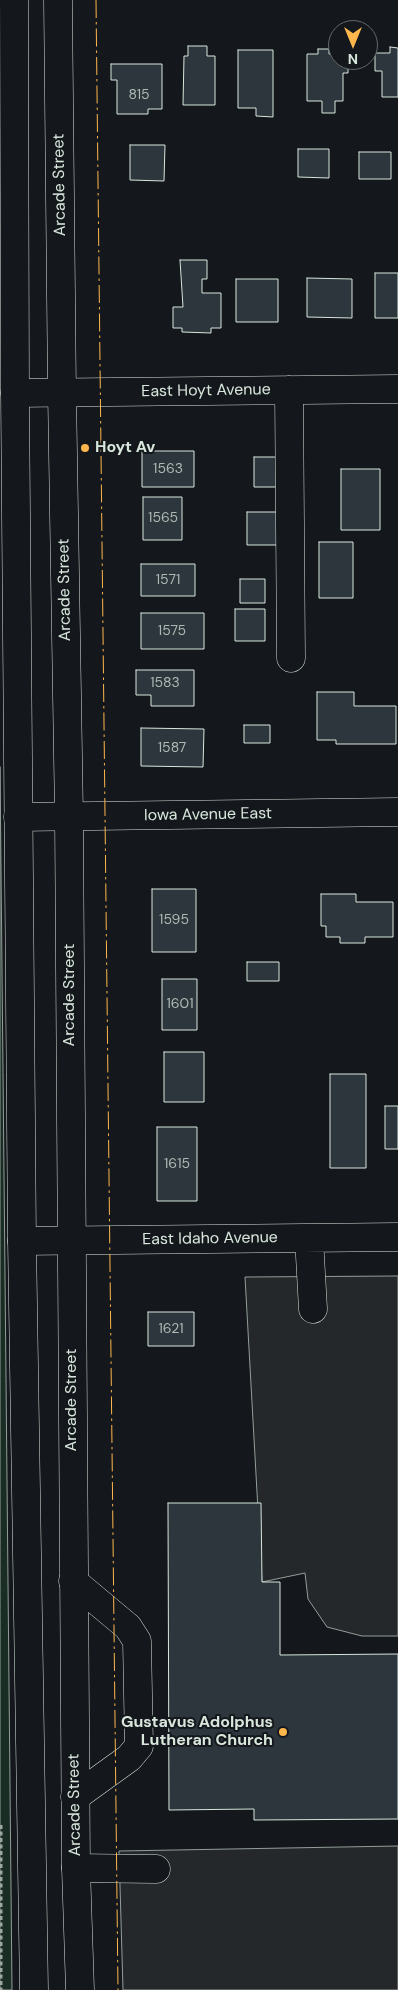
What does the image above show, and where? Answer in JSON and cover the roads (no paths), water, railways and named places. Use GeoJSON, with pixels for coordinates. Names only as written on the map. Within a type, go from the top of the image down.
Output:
{"type":"FeatureCollection","features":[{"type":"Feature","properties":{"kind":"main road"},"geometry":{"type":"LineString","coordinates":[[14,0],[15,393],[22,1241],[34,1990]]}},
{"type":"Feature","properties":{"kind":"main road","name":"Arcade Street"},"geometry":{"type":"LineString","coordinates":[[58,0],[68,816],[75,1797],[80,1990]]}},
{"type":"Feature","properties":{"kind":"main road","name":"East Hoyt Avenue"},"geometry":{"type":"LineString","coordinates":[[15,393],[398,389]]}},
{"type":"Feature","properties":{"kind":"main road"},"geometry":{"type":"LineString","coordinates":[[289,390],[291,658]]}},
{"type":"Feature","properties":{"kind":"main road","name":"Iowa Avenue East"},"geometry":{"type":"LineString","coordinates":[[18,817],[398,812]]}},
{"type":"Feature","properties":{"kind":"main road","name":"East Idaho Avenue"},"geometry":{"type":"LineString","coordinates":[[22,1241],[398,1237]]}},
{"type":"Feature","properties":{"kind":"main road"},"geometry":{"type":"LineString","coordinates":[[309,1238],[313,1309]]}},
{"type":"Feature","properties":{"kind":"main road"},"geometry":{"type":"LineString","coordinates":[[73,1581],[128,1627],[137,1641],[139,1746],[129,1758],[75,1797]]}},
{"type":"Feature","properties":{"kind":"main road"},"geometry":{"type":"LineString","coordinates":[[76,1868],[156,1869]]}},
{"type":"Feature","properties":{"kind":"place","name":"Hoyt Av"},"geometry":{"type":"Point","coordinates":[85,448]}},
{"type":"Feature","properties":{"kind":"place","name":"Gustavus Adolphus Lutheran Church"},"geometry":{"type":"Point","coordinates":[283,1732]}}]}
